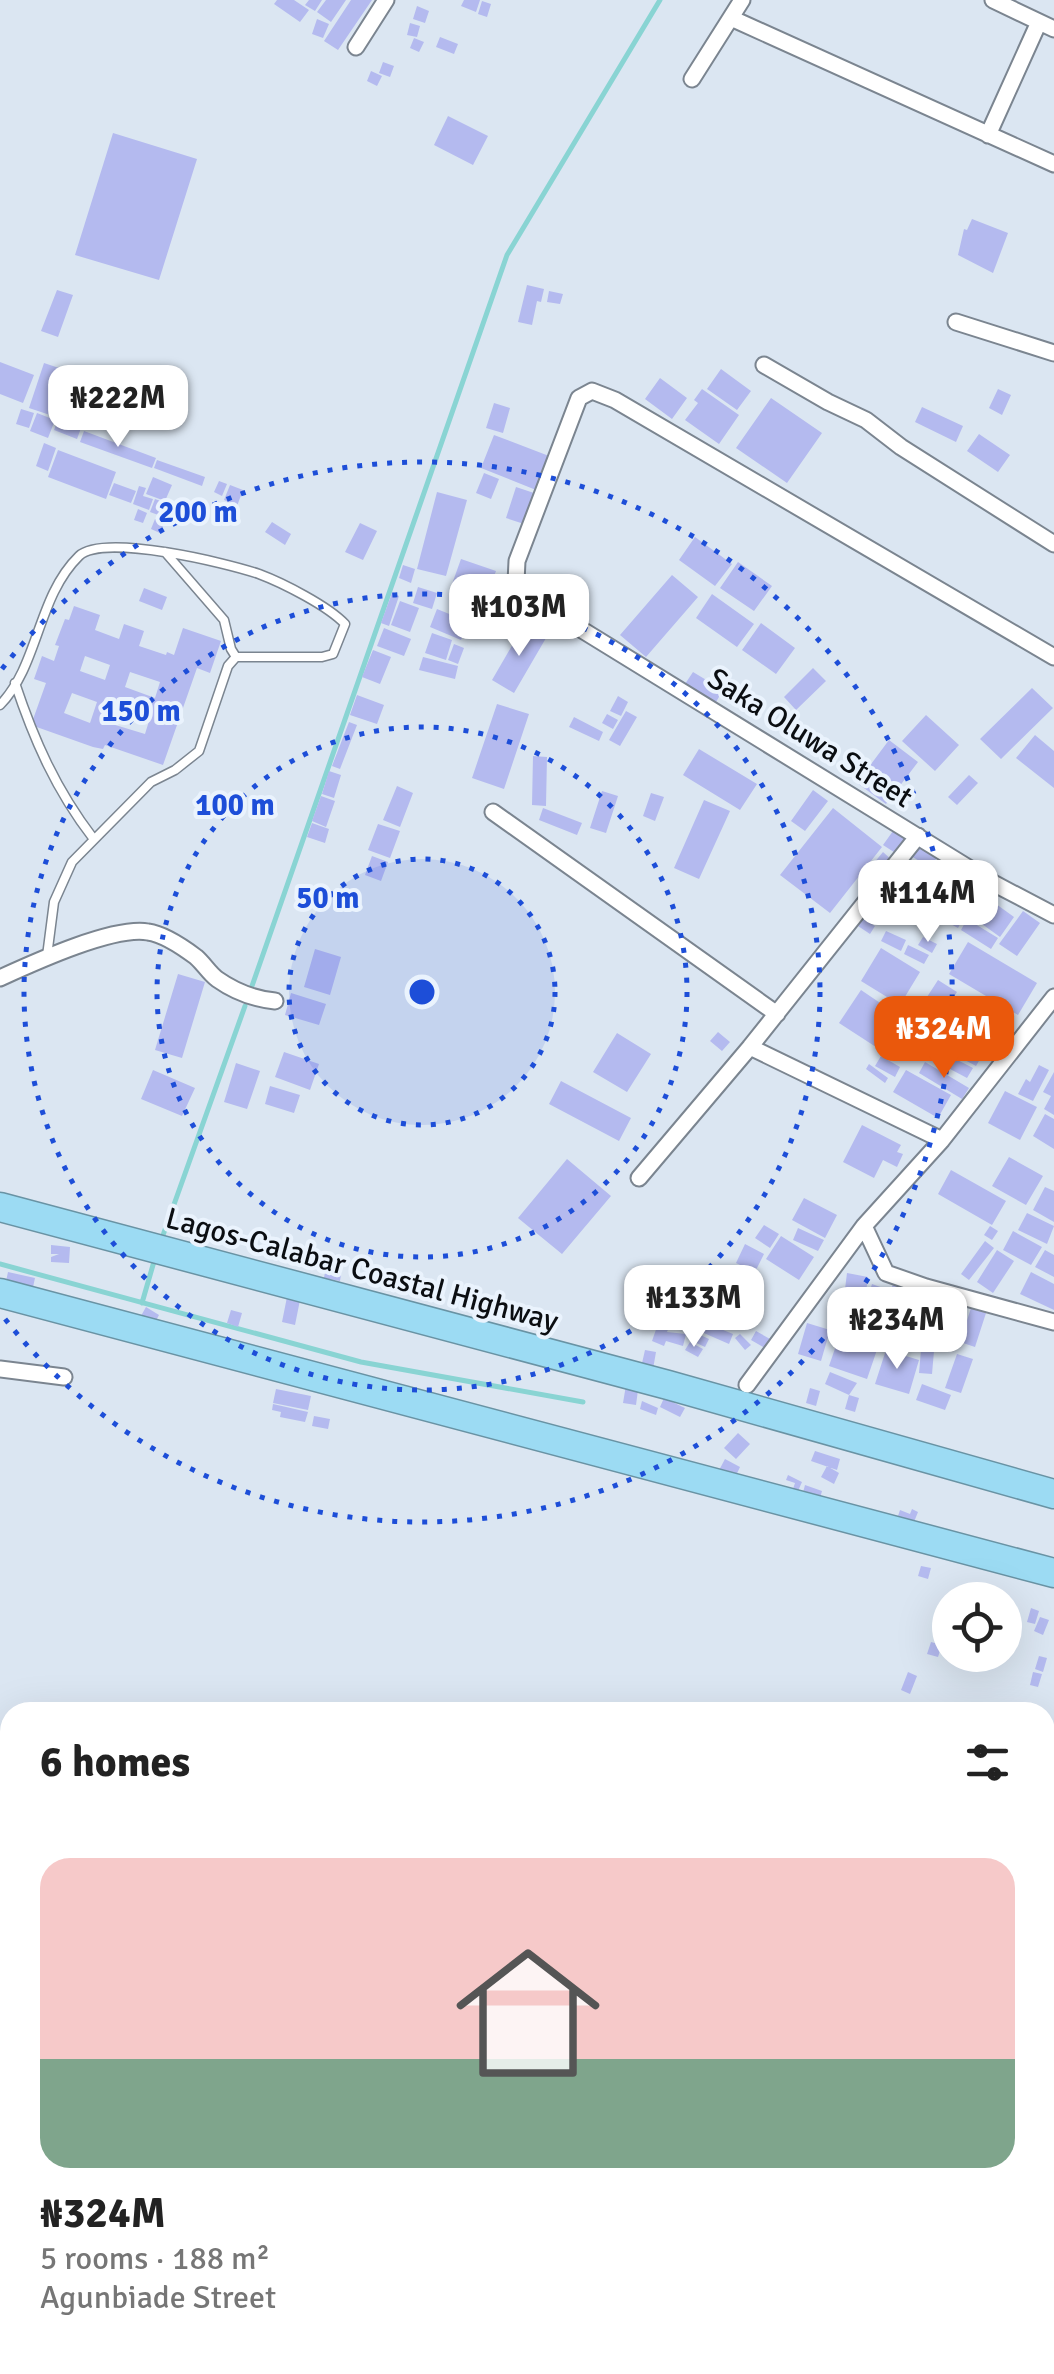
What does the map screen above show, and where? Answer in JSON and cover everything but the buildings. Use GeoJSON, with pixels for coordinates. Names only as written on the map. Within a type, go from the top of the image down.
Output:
{"type":"FeatureCollection","features":[{"type":"Feature","properties":{"kind":"highway","name":"Lagos-Calabar Coastal Highway"},"geometry":{"type":"LineString","coordinates":[[0,1207],[668,1385],[1054,1494]]}},
{"type":"Feature","properties":{"kind":"highway"},"geometry":{"type":"LineString","coordinates":[[0,1293],[1054,1573]]}},
{"type":"Feature","properties":{"kind":"street"},"geometry":{"type":"LineString","coordinates":[[356,47],[386,0]]}},
{"type":"Feature","properties":{"kind":"street"},"geometry":{"type":"LineString","coordinates":[[692,79],[742,0]]}},
{"type":"Feature","properties":{"kind":"street"},"geometry":{"type":"LineString","coordinates":[[988,134],[1047,26],[993,0]]}},
{"type":"Feature","properties":{"kind":"street"},"geometry":{"type":"LineString","coordinates":[[730,18],[1054,164]]}},
{"type":"Feature","properties":{"kind":"street"},"geometry":{"type":"LineString","coordinates":[[956,322],[1054,353]]}},
{"type":"Feature","properties":{"kind":"street"},"geometry":{"type":"LineString","coordinates":[[764,365],[874,425],[901,447],[1054,544]]}},
{"type":"Feature","properties":{"kind":"street","name":"Saka Oluwa Street"},"geometry":{"type":"LineString","coordinates":[[1054,658],[874,549],[615,400],[592,391],[578,398],[518,561],[516,582],[540,604],[994,883],[1054,915]]}},
{"type":"Feature","properties":{"kind":"street"},"geometry":{"type":"LineString","coordinates":[[493,812],[777,1014]]}},
{"type":"Feature","properties":{"kind":"street"},"geometry":{"type":"LineString","coordinates":[[639,1178],[777,1014],[918,836]]}},
{"type":"Feature","properties":{"kind":"street"},"geometry":{"type":"LineString","coordinates":[[0,978],[47,956],[128,932],[149,932],[196,957],[215,978],[230,987],[275,1001]]}},
{"type":"Feature","properties":{"kind":"street"},"geometry":{"type":"LineString","coordinates":[[747,1385],[864,1226],[942,1140],[1054,997]]}},
{"type":"Feature","properties":{"kind":"street"},"geometry":{"type":"LineString","coordinates":[[750,1047],[942,1140]]}},
{"type":"Feature","properties":{"kind":"street"},"geometry":{"type":"LineString","coordinates":[[864,1226],[886,1273],[1054,1322]]}},
{"type":"Feature","properties":{"kind":"street"},"geometry":{"type":"LineString","coordinates":[[0,1368],[64,1377]]}},
{"type":"Feature","properties":{"kind":"lane"},"geometry":{"type":"LineString","coordinates":[[0,705],[15,684],[45,610],[68,569],[82,552],[97,548],[165,552],[259,574],[334,613],[344,624],[333,654],[236,656]]}},
{"type":"Feature","properties":{"kind":"lane"},"geometry":{"type":"LineString","coordinates":[[165,552],[224,620],[230,648],[236,656]]}},
{"type":"Feature","properties":{"kind":"lane"},"geometry":{"type":"LineString","coordinates":[[47,956],[54,902],[72,862],[151,782],[175,770],[198,751],[228,666],[236,656]]}},
{"type":"Feature","properties":{"kind":"lane"},"geometry":{"type":"LineString","coordinates":[[15,684],[36,745],[68,806],[93,838]]}},
{"type":"Feature","properties":{"kind":"waterway"},"geometry":{"type":"LineString","coordinates":[[252,986],[507,255],[660,0]]}},
{"type":"Feature","properties":{"kind":"waterway"},"geometry":{"type":"LineString","coordinates":[[162,1238],[245,1006]]}},
{"type":"Feature","properties":{"kind":"waterway"},"geometry":{"type":"LineString","coordinates":[[142,1303],[155,1258]]}},
{"type":"Feature","properties":{"kind":"waterway"},"geometry":{"type":"LineString","coordinates":[[0,1264],[361,1362],[583,1402]]}}]}
